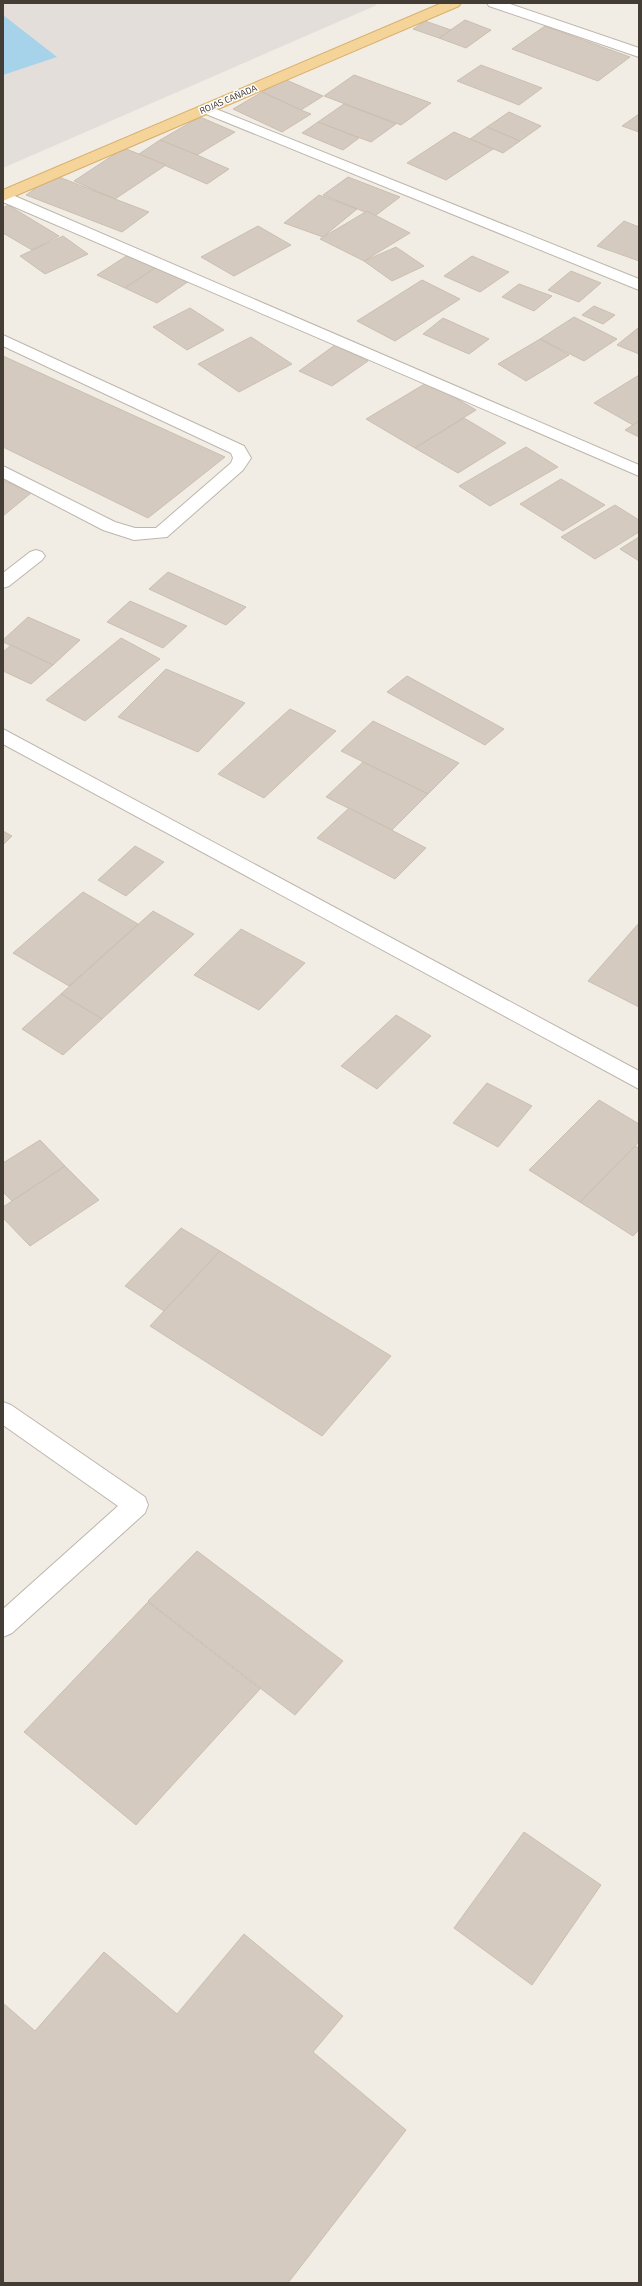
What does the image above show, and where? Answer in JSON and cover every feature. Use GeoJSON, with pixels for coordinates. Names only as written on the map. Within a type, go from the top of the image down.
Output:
{"type":"FeatureCollection","features":[{"type":"Feature","properties":{"kind":"main road","name":"ROJAS CAÑADA"},"geometry":{"type":"LineString","coordinates":[[3,196],[454,3]]}},
{"type":"Feature","properties":{"kind":"street"},"geometry":{"type":"LineString","coordinates":[[494,3],[639,53]]}},
{"type":"Feature","properties":{"kind":"street"},"geometry":{"type":"LineString","coordinates":[[206,109],[639,285]]}},
{"type":"Feature","properties":{"kind":"street"},"geometry":{"type":"LineString","coordinates":[[3,196],[639,471]]}},
{"type":"Feature","properties":{"kind":"street"},"geometry":{"type":"LineString","coordinates":[[3,340],[238,450],[242,458],[237,466],[161,533],[134,534],[109,526],[3,471]]}},
{"type":"Feature","properties":{"kind":"street"},"geometry":{"type":"LineString","coordinates":[[3,582],[36,556]]}},
{"type":"Feature","properties":{"kind":"street"},"geometry":{"type":"LineString","coordinates":[[3,736],[639,1081]]}},
{"type":"Feature","properties":{"kind":"street"},"geometry":{"type":"LineString","coordinates":[[3,1412],[136,1505],[3,1625]]}},
{"type":"Feature","properties":{"kind":"shaded area"},"geometry":{"type":"Polygon","coordinates":[[[3,3],[374,3],[377,5],[3,168],[3,3]]]}},
{"type":"Feature","properties":{"kind":"water"},"geometry":{"type":"Polygon","coordinates":[[[3,15],[57,57],[3,75],[3,15]]]}},
{"type":"Feature","properties":{"kind":"building"},"geometry":{"type":"Polygon","coordinates":[[[465,20],[491,30],[466,48],[439,38],[465,20]]]}},
{"type":"Feature","properties":{"kind":"building"},"geometry":{"type":"Polygon","coordinates":[[[425,21],[451,30],[439,38],[413,29],[425,21]]]}},
{"type":"Feature","properties":{"kind":"building"},"geometry":{"type":"Polygon","coordinates":[[[545,26],[630,57],[598,81],[512,49],[545,26]]]}},
{"type":"Feature","properties":{"kind":"building"},"geometry":{"type":"Polygon","coordinates":[[[481,65],[542,88],[519,105],[457,81],[481,65]]]}},
{"type":"Feature","properties":{"kind":"building"},"geometry":{"type":"Polygon","coordinates":[[[354,75],[431,103],[401,125],[324,96],[354,75]]]}},
{"type":"Feature","properties":{"kind":"building"},"geometry":{"type":"Polygon","coordinates":[[[284,79],[323,96],[301,110],[262,92],[284,79]]]}},
{"type":"Feature","properties":{"kind":"building"},"geometry":{"type":"Polygon","coordinates":[[[262,92],[311,114],[282,132],[233,109],[262,92]]]}},
{"type":"Feature","properties":{"kind":"building"},"geometry":{"type":"Polygon","coordinates":[[[344,104],[396,124],[371,142],[318,122],[344,104]]]}},
{"type":"Feature","properties":{"kind":"building"},"geometry":{"type":"Polygon","coordinates":[[[509,112],[541,126],[520,141],[487,127],[509,112]]]}},
{"type":"Feature","properties":{"kind":"building"},"geometry":{"type":"Polygon","coordinates":[[[639,114],[639,132],[622,126],[639,114]]]}},
{"type":"Feature","properties":{"kind":"building"},"geometry":{"type":"Polygon","coordinates":[[[200,117],[235,132],[197,155],[160,140],[200,117]]]}},
{"type":"Feature","properties":{"kind":"building"},"geometry":{"type":"Polygon","coordinates":[[[318,122],[359,138],[343,150],[302,133],[318,122]]]}},
{"type":"Feature","properties":{"kind":"building"},"geometry":{"type":"Polygon","coordinates":[[[487,127],[520,141],[503,153],[470,139],[487,127]]]}},
{"type":"Feature","properties":{"kind":"building"},"geometry":{"type":"Polygon","coordinates":[[[454,132],[493,149],[446,180],[407,163],[454,132]]]}},
{"type":"Feature","properties":{"kind":"building"},"geometry":{"type":"Polygon","coordinates":[[[160,140],[229,169],[207,184],[139,154],[160,140]]]}},
{"type":"Feature","properties":{"kind":"building"},"geometry":{"type":"Polygon","coordinates":[[[124,148],[166,165],[115,199],[74,181],[124,148]]]}},
{"type":"Feature","properties":{"kind":"building"},"geometry":{"type":"Polygon","coordinates":[[[54,175],[149,212],[122,232],[26,195],[54,175]]]}},
{"type":"Feature","properties":{"kind":"building"},"geometry":{"type":"Polygon","coordinates":[[[348,177],[400,197],[375,216],[323,195],[348,177]]]}},
{"type":"Feature","properties":{"kind":"building"},"geometry":{"type":"Polygon","coordinates":[[[319,195],[357,209],[323,237],[284,223],[319,195]]]}},
{"type":"Feature","properties":{"kind":"building"},"geometry":{"type":"Polygon","coordinates":[[[8,205],[59,236],[32,250],[3,233],[3,208],[8,205]]]}},
{"type":"Feature","properties":{"kind":"building"},"geometry":{"type":"Polygon","coordinates":[[[367,211],[410,233],[364,261],[320,239],[367,211]]]}},
{"type":"Feature","properties":{"kind":"building"},"geometry":{"type":"Polygon","coordinates":[[[624,221],[639,227],[639,261],[597,246],[624,221]]]}},
{"type":"Feature","properties":{"kind":"building"},"geometry":{"type":"Polygon","coordinates":[[[258,226],[291,245],[234,276],[201,257],[258,226]]]}},
{"type":"Feature","properties":{"kind":"building"},"geometry":{"type":"Polygon","coordinates":[[[63,236],[88,254],[45,274],[20,256],[63,236]]]}},
{"type":"Feature","properties":{"kind":"building"},"geometry":{"type":"Polygon","coordinates":[[[396,247],[424,266],[392,281],[364,261],[396,247]]]}},
{"type":"Feature","properties":{"kind":"building"},"geometry":{"type":"Polygon","coordinates":[[[131,253],[158,266],[125,288],[97,275],[131,253]]]}},
{"type":"Feature","properties":{"kind":"building"},"geometry":{"type":"Polygon","coordinates":[[[472,256],[509,272],[480,292],[444,276],[472,256]]]}},
{"type":"Feature","properties":{"kind":"building"},"geometry":{"type":"Polygon","coordinates":[[[158,266],[189,281],[157,303],[125,288],[158,266]]]}},
{"type":"Feature","properties":{"kind":"building"},"geometry":{"type":"Polygon","coordinates":[[[571,271],[601,283],[579,302],[548,290],[571,271]]]}},
{"type":"Feature","properties":{"kind":"building"},"geometry":{"type":"Polygon","coordinates":[[[422,280],[460,299],[395,341],[357,321],[422,280]]]}},
{"type":"Feature","properties":{"kind":"building"},"geometry":{"type":"Polygon","coordinates":[[[519,284],[552,296],[534,311],[502,297],[519,284]]]}},
{"type":"Feature","properties":{"kind":"building"},"geometry":{"type":"Polygon","coordinates":[[[594,306],[615,315],[603,324],[582,315],[594,306]]]}},
{"type":"Feature","properties":{"kind":"building"},"geometry":{"type":"Polygon","coordinates":[[[190,308],[224,330],[187,350],[153,327],[190,308]]]}},
{"type":"Feature","properties":{"kind":"building"},"geometry":{"type":"Polygon","coordinates":[[[574,317],[617,339],[584,361],[540,339],[574,317]]]}},
{"type":"Feature","properties":{"kind":"building"},"geometry":{"type":"Polygon","coordinates":[[[443,318],[489,339],[469,354],[423,334],[443,318]]]}},
{"type":"Feature","properties":{"kind":"building"},"geometry":{"type":"Polygon","coordinates":[[[638,328],[639,354],[617,345],[638,328]]]}},
{"type":"Feature","properties":{"kind":"building"},"geometry":{"type":"Polygon","coordinates":[[[251,337],[292,364],[239,392],[198,364],[251,337]]]}},
{"type":"Feature","properties":{"kind":"building"},"geometry":{"type":"Polygon","coordinates":[[[540,339],[569,355],[526,381],[498,364],[540,339]]]}},
{"type":"Feature","properties":{"kind":"building"},"geometry":{"type":"Polygon","coordinates":[[[335,345],[368,361],[332,386],[299,371],[335,345]]]}},
{"type":"Feature","properties":{"kind":"building"},"geometry":{"type":"Polygon","coordinates":[[[3,356],[225,457],[148,518],[3,447],[3,356]]]}},
{"type":"Feature","properties":{"kind":"building"},"geometry":{"type":"Polygon","coordinates":[[[639,375],[639,421],[633,425],[594,403],[639,375]]]}},
{"type":"Feature","properties":{"kind":"building"},"geometry":{"type":"Polygon","coordinates":[[[428,382],[476,410],[415,448],[366,419],[428,382]]]}},
{"type":"Feature","properties":{"kind":"building"},"geometry":{"type":"Polygon","coordinates":[[[464,418],[506,443],[458,473],[415,448],[464,418]]]}},
{"type":"Feature","properties":{"kind":"building"},"geometry":{"type":"Polygon","coordinates":[[[639,421],[639,437],[625,430],[639,421]]]}},
{"type":"Feature","properties":{"kind":"building"},"geometry":{"type":"Polygon","coordinates":[[[526,447],[558,467],[490,506],[459,486],[526,447]]]}},
{"type":"Feature","properties":{"kind":"building"},"geometry":{"type":"Polygon","coordinates":[[[561,479],[605,505],[563,531],[520,504],[561,479]]]}},
{"type":"Feature","properties":{"kind":"building"},"geometry":{"type":"Polygon","coordinates":[[[3,480],[31,493],[3,516],[3,480]]]}},
{"type":"Feature","properties":{"kind":"building"},"geometry":{"type":"Polygon","coordinates":[[[615,505],[639,520],[639,532],[595,559],[561,537],[615,505]]]}},
{"type":"Feature","properties":{"kind":"building"},"geometry":{"type":"Polygon","coordinates":[[[639,537],[639,561],[620,549],[639,537]]]}},
{"type":"Feature","properties":{"kind":"building"},"geometry":{"type":"Polygon","coordinates":[[[168,572],[246,607],[226,625],[149,589],[168,572]]]}},
{"type":"Feature","properties":{"kind":"building"},"geometry":{"type":"Polygon","coordinates":[[[130,601],[187,626],[163,648],[107,622],[130,601]]]}},
{"type":"Feature","properties":{"kind":"building"},"geometry":{"type":"Polygon","coordinates":[[[28,617],[80,640],[53,665],[3,642],[3,640],[28,617]]]}},
{"type":"Feature","properties":{"kind":"building"},"geometry":{"type":"Polygon","coordinates":[[[121,638],[160,659],[85,721],[46,700],[121,638]]]}},
{"type":"Feature","properties":{"kind":"building"},"geometry":{"type":"Polygon","coordinates":[[[11,645],[53,665],[31,684],[3,671],[3,652],[11,645]]]}},
{"type":"Feature","properties":{"kind":"building"},"geometry":{"type":"Polygon","coordinates":[[[166,669],[245,703],[198,752],[118,717],[166,669]]]}},
{"type":"Feature","properties":{"kind":"building"},"geometry":{"type":"Polygon","coordinates":[[[407,676],[504,729],[485,745],[387,692],[407,676]]]}},
{"type":"Feature","properties":{"kind":"building"},"geometry":{"type":"Polygon","coordinates":[[[290,709],[336,731],[264,798],[218,774],[290,709]]]}},
{"type":"Feature","properties":{"kind":"building"},"geometry":{"type":"Polygon","coordinates":[[[373,721],[459,763],[428,794],[341,751],[373,721]]]}},
{"type":"Feature","properties":{"kind":"building"},"geometry":{"type":"Polygon","coordinates":[[[363,762],[428,794],[392,830],[326,797],[363,762]]]}},
{"type":"Feature","properties":{"kind":"building"},"geometry":{"type":"Polygon","coordinates":[[[349,808],[426,848],[395,879],[317,838],[349,808]]]}},
{"type":"Feature","properties":{"kind":"building"},"geometry":{"type":"Polygon","coordinates":[[[3,831],[12,836],[3,845],[3,831]]]}},
{"type":"Feature","properties":{"kind":"building"},"geometry":{"type":"Polygon","coordinates":[[[135,846],[164,862],[126,896],[98,880],[135,846]]]}},
{"type":"Feature","properties":{"kind":"building"},"geometry":{"type":"Polygon","coordinates":[[[83,892],[138,924],[69,986],[13,953],[83,892]]]}},
{"type":"Feature","properties":{"kind":"building"},"geometry":{"type":"Polygon","coordinates":[[[153,911],[194,934],[102,1019],[61,994],[153,911]]]}},
{"type":"Feature","properties":{"kind":"building"},"geometry":{"type":"Polygon","coordinates":[[[639,923],[639,1007],[588,981],[639,923]]]}},
{"type":"Feature","properties":{"kind":"building"},"geometry":{"type":"Polygon","coordinates":[[[241,929],[305,963],[259,1010],[194,975],[241,929]]]}},
{"type":"Feature","properties":{"kind":"building"},"geometry":{"type":"Polygon","coordinates":[[[61,994],[102,1019],[63,1055],[22,1029],[61,994]]]}},
{"type":"Feature","properties":{"kind":"building"},"geometry":{"type":"Polygon","coordinates":[[[396,1015],[431,1036],[377,1089],[341,1066],[396,1015]]]}},
{"type":"Feature","properties":{"kind":"building"},"geometry":{"type":"Polygon","coordinates":[[[487,1083],[532,1106],[498,1147],[453,1123],[487,1083]]]}},
{"type":"Feature","properties":{"kind":"building"},"geometry":{"type":"Polygon","coordinates":[[[599,1100],[639,1124],[639,1142],[580,1202],[529,1170],[599,1100]]]}},
{"type":"Feature","properties":{"kind":"building"},"geometry":{"type":"Polygon","coordinates":[[[40,1140],[65,1166],[12,1201],[3,1192],[3,1163],[40,1140]]]}},
{"type":"Feature","properties":{"kind":"building"},"geometry":{"type":"Polygon","coordinates":[[[635,1146],[639,1148],[639,1230],[633,1236],[580,1202],[635,1146]]]}},
{"type":"Feature","properties":{"kind":"building"},"geometry":{"type":"Polygon","coordinates":[[[65,1166],[99,1200],[30,1246],[3,1218],[3,1207],[65,1166]]]}},
{"type":"Feature","properties":{"kind":"building"},"geometry":{"type":"Polygon","coordinates":[[[181,1228],[220,1251],[164,1311],[125,1286],[181,1228]]]}},
{"type":"Feature","properties":{"kind":"building"},"geometry":{"type":"Polygon","coordinates":[[[220,1251],[391,1356],[322,1436],[150,1326],[220,1251]]]}},
{"type":"Feature","properties":{"kind":"building"},"geometry":{"type":"Polygon","coordinates":[[[197,1551],[343,1661],[295,1715],[148,1601],[197,1551]]]}},
{"type":"Feature","properties":{"kind":"building"},"geometry":{"type":"Polygon","coordinates":[[[148,1602],[260,1689],[136,1825],[24,1732],[148,1602]]]}},
{"type":"Feature","properties":{"kind":"building"},"geometry":{"type":"Polygon","coordinates":[[[524,1832],[601,1885],[532,1985],[454,1928],[524,1832]]]}},
{"type":"Feature","properties":{"kind":"building"},"geometry":{"type":"Polygon","coordinates":[[[244,1934],[343,2016],[313,2052],[406,2130],[288,2283],[6,2283],[3,2280],[3,2003],[35,2031],[104,1952],[177,2014],[244,1934]]]}}]}
